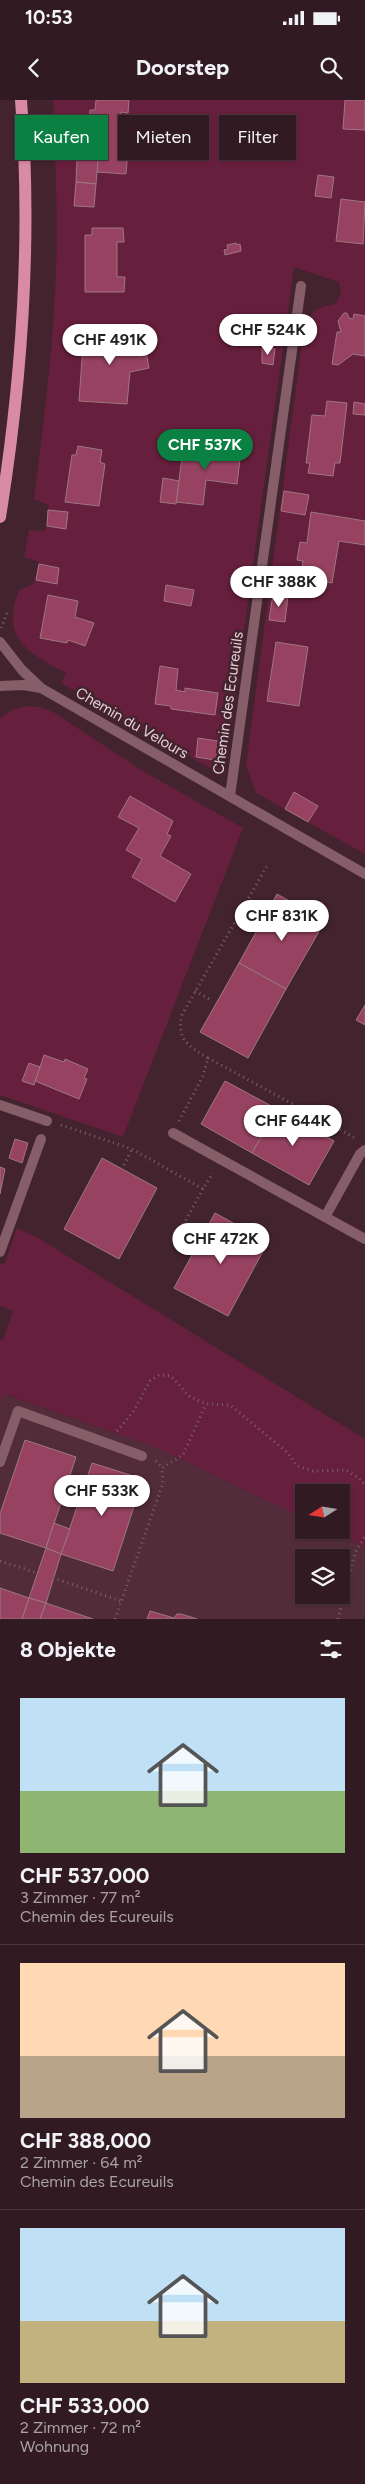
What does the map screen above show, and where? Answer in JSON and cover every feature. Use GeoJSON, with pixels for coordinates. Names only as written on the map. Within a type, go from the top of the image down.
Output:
{"type":"FeatureCollection","features":[{"type":"Feature","properties":{"kind":"main road"},"geometry":{"type":"LineString","coordinates":[[0,517],[12,430],[22,316],[26,221],[21,100]]}},
{"type":"Feature","properties":{"kind":"street","name":"Chemin des Ecureuils"},"geometry":{"type":"LineString","coordinates":[[230,796],[301,286]]}},
{"type":"Feature","properties":{"kind":"street","name":"Chemin du Velours"},"geometry":{"type":"LineString","coordinates":[[0,642],[22,670],[41,688],[365,874]]}},
{"type":"Feature","properties":{"kind":"street","name":"Chemin du Velours"},"geometry":{"type":"LineString","coordinates":[[0,686],[23,685],[41,688]]}},
{"type":"Feature","properties":{"kind":"street"},"geometry":{"type":"LineString","coordinates":[[0,1105],[47,1121]]}},
{"type":"Feature","properties":{"kind":"street"},"geometry":{"type":"LineString","coordinates":[[173,1133],[365,1239]]}},
{"type":"Feature","properties":{"kind":"street"},"geometry":{"type":"LineString","coordinates":[[0,1252],[41,1139]]}},
{"type":"Feature","properties":{"kind":"street"},"geometry":{"type":"LineString","coordinates":[[325,1216],[360,1154],[365,1150]]}},
{"type":"Feature","properties":{"kind":"street"},"geometry":{"type":"LineString","coordinates":[[0,1462],[18,1410],[142,1456]]}},
{"type":"Feature","properties":{"kind":"path"},"geometry":{"type":"LineString","coordinates":[[0,631],[7,613]]}},
{"type":"Feature","properties":{"kind":"path"},"geometry":{"type":"LineString","coordinates":[[268,864],[195,991],[182,1015],[180,1026],[188,1045],[208,1058],[365,1143]]}},
{"type":"Feature","properties":{"kind":"path"},"geometry":{"type":"LineString","coordinates":[[244,906],[260,915]]}},
{"type":"Feature","properties":{"kind":"path"},"geometry":{"type":"LineString","coordinates":[[195,991],[211,1000]]}},
{"type":"Feature","properties":{"kind":"path"},"geometry":{"type":"LineString","coordinates":[[173,1133],[202,1076],[208,1058]]}},
{"type":"Feature","properties":{"kind":"path"},"geometry":{"type":"LineString","coordinates":[[47,1121],[132,1148],[204,1189]]}},
{"type":"Feature","properties":{"kind":"path"},"geometry":{"type":"LineString","coordinates":[[124,1165],[132,1148]]}},
{"type":"Feature","properties":{"kind":"path"},"geometry":{"type":"LineString","coordinates":[[192,1244],[178,1236],[221,1159]]}},
{"type":"Feature","properties":{"kind":"path"},"geometry":{"type":"LineString","coordinates":[[111,1444],[116,1432],[133,1412],[150,1380],[159,1375],[171,1376],[190,1397],[206,1404],[230,1405],[288,1453],[297,1466],[313,1471],[346,1470],[359,1478],[365,1485]]}},
{"type":"Feature","properties":{"kind":"path"},"geometry":{"type":"LineString","coordinates":[[162,1468],[184,1455],[206,1404]]}},
{"type":"Feature","properties":{"kind":"path"},"geometry":{"type":"LineString","coordinates":[[114,1619],[163,1483],[162,1468],[154,1460],[142,1456]]}},
{"type":"Feature","properties":{"kind":"path"},"geometry":{"type":"LineString","coordinates":[[338,1619],[355,1553],[365,1536]]}},
{"type":"Feature","properties":{"kind":"path"},"geometry":{"type":"LineString","coordinates":[[0,1561],[38,1573]]}},
{"type":"Feature","properties":{"kind":"path"},"geometry":{"type":"LineString","coordinates":[[54,1578],[121,1601]]}},
{"type":"Feature","properties":{"kind":"shaded area"},"geometry":{"type":"Polygon","coordinates":[[[53,100],[365,100],[365,854],[256,793],[246,765],[304,327],[316,310],[336,304],[341,292],[339,282],[294,267],[224,776],[61,683],[66,673],[47,663],[29,650],[16,634],[13,625],[15,601],[19,590],[34,584],[39,562],[24,557],[29,530],[45,531],[49,505],[34,499],[48,381],[56,284],[55,160],[108,160],[108,115],[53,115],[53,100]]]}},
{"type":"Feature","properties":{"kind":"shaded area"},"geometry":{"type":"Polygon","coordinates":[[[27,706],[40,707],[55,713],[138,768],[243,828],[123,1137],[0,1095],[0,718],[14,709],[27,706]]]}},
{"type":"Feature","properties":{"kind":"shaded area"},"geometry":{"type":"Polygon","coordinates":[[[17,1228],[38,1238],[365,1439],[365,1547],[348,1539],[350,1539],[350,1484],[295,1484],[295,1514],[155,1447],[4,1394],[0,1404],[0,1340],[3,1340],[13,1311],[0,1306],[0,1265],[5,1263],[17,1228]]]}},
{"type":"Feature","properties":{"kind":"shaded area"},"geometry":{"type":"Polygon","coordinates":[[[3,1394],[155,1447],[295,1514],[295,1539],[348,1539],[365,1547],[365,1619],[0,1619],[0,1404],[3,1394]]]}},
{"type":"Feature","properties":{"kind":"building"},"geometry":{"type":"Polygon","coordinates":[[[96,100],[129,100],[128,113],[121,112],[121,115],[118,115],[118,160],[127,160],[126,174],[97,172],[98,160],[108,160],[108,115],[90,115],[90,110],[95,110],[96,100]]]}},
{"type":"Feature","properties":{"kind":"building"},"geometry":{"type":"Polygon","coordinates":[[[345,100],[365,100],[365,130],[343,129],[345,100]]]}},
{"type":"Feature","properties":{"kind":"building"},"geometry":{"type":"Polygon","coordinates":[[[77,160],[98,160],[96,184],[76,182],[77,160]]]}},
{"type":"Feature","properties":{"kind":"building"},"geometry":{"type":"Polygon","coordinates":[[[318,175],[334,177],[331,198],[315,196],[318,175]]]}},
{"type":"Feature","properties":{"kind":"building"},"geometry":{"type":"Polygon","coordinates":[[[76,182],[96,184],[94,207],[74,206],[76,182]]]}},
{"type":"Feature","properties":{"kind":"building"},"geometry":{"type":"Polygon","coordinates":[[[341,199],[365,202],[363,244],[336,241],[341,199]]]}},
{"type":"Feature","properties":{"kind":"building"},"geometry":{"type":"Polygon","coordinates":[[[92,228],[123,228],[124,242],[117,242],[117,277],[125,277],[124,292],[85,292],[85,235],[92,235],[92,228]]]}},
{"type":"Feature","properties":{"kind":"building"},"geometry":{"type":"Polygon","coordinates":[[[236,243],[237,245],[240,244],[241,251],[225,255],[224,250],[228,249],[227,245],[236,243]]]}},
{"type":"Feature","properties":{"kind":"building"},"geometry":{"type":"Polygon","coordinates":[[[344,313],[347,313],[349,318],[353,319],[354,314],[365,316],[365,356],[353,354],[338,365],[332,364],[337,332],[341,332],[338,321],[344,313]]]}},
{"type":"Feature","properties":{"kind":"building"},"geometry":{"type":"Polygon","coordinates":[[[84,331],[118,334],[118,339],[143,334],[149,368],[130,372],[127,404],[79,401],[84,331]]]}},
{"type":"Feature","properties":{"kind":"building"},"geometry":{"type":"Polygon","coordinates":[[[262,347],[275,349],[273,365],[262,363],[262,347]]]}},
{"type":"Feature","properties":{"kind":"building"},"geometry":{"type":"Polygon","coordinates":[[[327,401],[347,403],[340,463],[335,463],[333,476],[308,473],[310,463],[306,463],[312,415],[325,416],[327,401]]]}},
{"type":"Feature","properties":{"kind":"building"},"geometry":{"type":"Polygon","coordinates":[[[354,402],[365,404],[365,415],[353,414],[354,402]]]}},
{"type":"Feature","properties":{"kind":"building"},"geometry":{"type":"Polygon","coordinates":[[[184,443],[241,451],[237,484],[206,480],[203,505],[176,502],[184,443]]]}},
{"type":"Feature","properties":{"kind":"building"},"geometry":{"type":"Polygon","coordinates":[[[78,446],[102,450],[100,462],[105,464],[99,506],[65,502],[72,455],[76,455],[78,446]]]}},
{"type":"Feature","properties":{"kind":"building"},"geometry":{"type":"Polygon","coordinates":[[[163,478],[179,481],[176,504],[160,502],[163,478]]]}},
{"type":"Feature","properties":{"kind":"building"},"geometry":{"type":"Polygon","coordinates":[[[284,491],[309,495],[305,515],[281,511],[284,491]]]}},
{"type":"Feature","properties":{"kind":"building"},"geometry":{"type":"Polygon","coordinates":[[[48,510],[68,512],[66,529],[47,526],[48,510]]]}},
{"type":"Feature","properties":{"kind":"building"},"geometry":{"type":"Polygon","coordinates":[[[311,512],[365,521],[365,545],[339,541],[332,583],[301,578],[303,561],[297,560],[300,542],[307,543],[311,512]]]}},
{"type":"Feature","properties":{"kind":"building"},"geometry":{"type":"Polygon","coordinates":[[[39,564],[59,568],[57,584],[36,580],[39,564]]]}},
{"type":"Feature","properties":{"kind":"building"},"geometry":{"type":"Polygon","coordinates":[[[166,585],[194,590],[191,606],[164,601],[166,585]]]}},
{"type":"Feature","properties":{"kind":"building"},"geometry":{"type":"Polygon","coordinates":[[[273,594],[288,596],[285,622],[269,620],[273,594]]]}},
{"type":"Feature","properties":{"kind":"building"},"geometry":{"type":"Polygon","coordinates":[[[48,595],[78,601],[75,617],[94,623],[85,646],[68,640],[67,643],[40,638],[48,595]]]}},
{"type":"Feature","properties":{"kind":"building"},"geometry":{"type":"Polygon","coordinates":[[[276,642],[308,647],[299,706],[267,701],[276,642]]]}},
{"type":"Feature","properties":{"kind":"building"},"geometry":{"type":"Polygon","coordinates":[[[160,666],[178,669],[176,690],[185,692],[185,688],[218,693],[215,715],[171,709],[171,706],[155,704],[160,666]]]}},
{"type":"Feature","properties":{"kind":"building"},"geometry":{"type":"Polygon","coordinates":[[[198,738],[224,742],[221,761],[196,757],[198,738]]]}},
{"type":"Feature","properties":{"kind":"building"},"geometry":{"type":"Polygon","coordinates":[[[294,792],[318,806],[308,822],[285,809],[294,792]]]}},
{"type":"Feature","properties":{"kind":"building"},"geometry":{"type":"Polygon","coordinates":[[[130,796],[173,821],[167,834],[171,836],[160,856],[191,874],[175,902],[132,877],[142,859],[126,850],[139,828],[118,817],[130,796]]]}},
{"type":"Feature","properties":{"kind":"building"},"geometry":{"type":"Polygon","coordinates":[[[277,894],[325,921],[286,989],[239,963],[277,894]]]}},
{"type":"Feature","properties":{"kind":"building"},"geometry":{"type":"Polygon","coordinates":[[[239,963],[286,989],[248,1058],[200,1032],[239,963]]]}},
{"type":"Feature","properties":{"kind":"building"},"geometry":{"type":"Polygon","coordinates":[[[365,1005],[365,1025],[356,1020],[365,1005]]]}},
{"type":"Feature","properties":{"kind":"building"},"geometry":{"type":"Polygon","coordinates":[[[44,1055],[64,1062],[65,1059],[88,1069],[84,1078],[87,1079],[79,1099],[35,1081],[44,1055]]]}},
{"type":"Feature","properties":{"kind":"building"},"geometry":{"type":"Polygon","coordinates":[[[29,1063],[40,1067],[34,1085],[22,1081],[29,1063]]]}},
{"type":"Feature","properties":{"kind":"building"},"geometry":{"type":"Polygon","coordinates":[[[225,1081],[277,1109],[252,1153],[201,1124],[225,1081]]]}},
{"type":"Feature","properties":{"kind":"building"},"geometry":{"type":"Polygon","coordinates":[[[277,1109],[334,1141],[309,1185],[252,1153],[277,1109]]]}},
{"type":"Feature","properties":{"kind":"building"},"geometry":{"type":"Polygon","coordinates":[[[15,1139],[28,1143],[22,1163],[9,1158],[15,1139]]]}},
{"type":"Feature","properties":{"kind":"building"},"geometry":{"type":"Polygon","coordinates":[[[102,1158],[157,1188],[119,1259],[64,1229],[102,1158]]]}},
{"type":"Feature","properties":{"kind":"building"},"geometry":{"type":"Polygon","coordinates":[[[0,1167],[5,1169],[0,1194],[0,1167]]]}},
{"type":"Feature","properties":{"kind":"building"},"geometry":{"type":"Polygon","coordinates":[[[215,1213],[268,1242],[228,1316],[174,1288],[215,1213]]]}},
{"type":"Feature","properties":{"kind":"building"},"geometry":{"type":"Polygon","coordinates":[[[25,1440],[76,1457],[46,1548],[0,1533],[0,1514],[25,1440]]]}},
{"type":"Feature","properties":{"kind":"building"},"geometry":{"type":"Polygon","coordinates":[[[92,1463],[143,1479],[113,1571],[61,1554],[92,1463]]]}},
{"type":"Feature","properties":{"kind":"building"},"geometry":{"type":"Polygon","coordinates":[[[54,1523],[70,1529],[61,1554],[46,1548],[54,1523]]]}},
{"type":"Feature","properties":{"kind":"building"},"geometry":{"type":"Polygon","coordinates":[[[46,1548],[61,1554],[46,1603],[29,1598],[46,1548]]]}},
{"type":"Feature","properties":{"kind":"building"},"geometry":{"type":"Polygon","coordinates":[[[0,1588],[29,1598],[22,1619],[0,1619],[0,1588]]]}},
{"type":"Feature","properties":{"kind":"building"},"geometry":{"type":"Polygon","coordinates":[[[29,1598],[46,1603],[40,1619],[22,1619],[29,1598]]]}},
{"type":"Feature","properties":{"kind":"building"},"geometry":{"type":"Polygon","coordinates":[[[46,1603],[93,1619],[40,1619],[46,1603]]]}},
{"type":"Feature","properties":{"kind":"building"},"geometry":{"type":"Polygon","coordinates":[[[150,1611],[174,1618],[177,1614],[181,1614],[197,1619],[147,1619],[150,1611]]]}}]}
